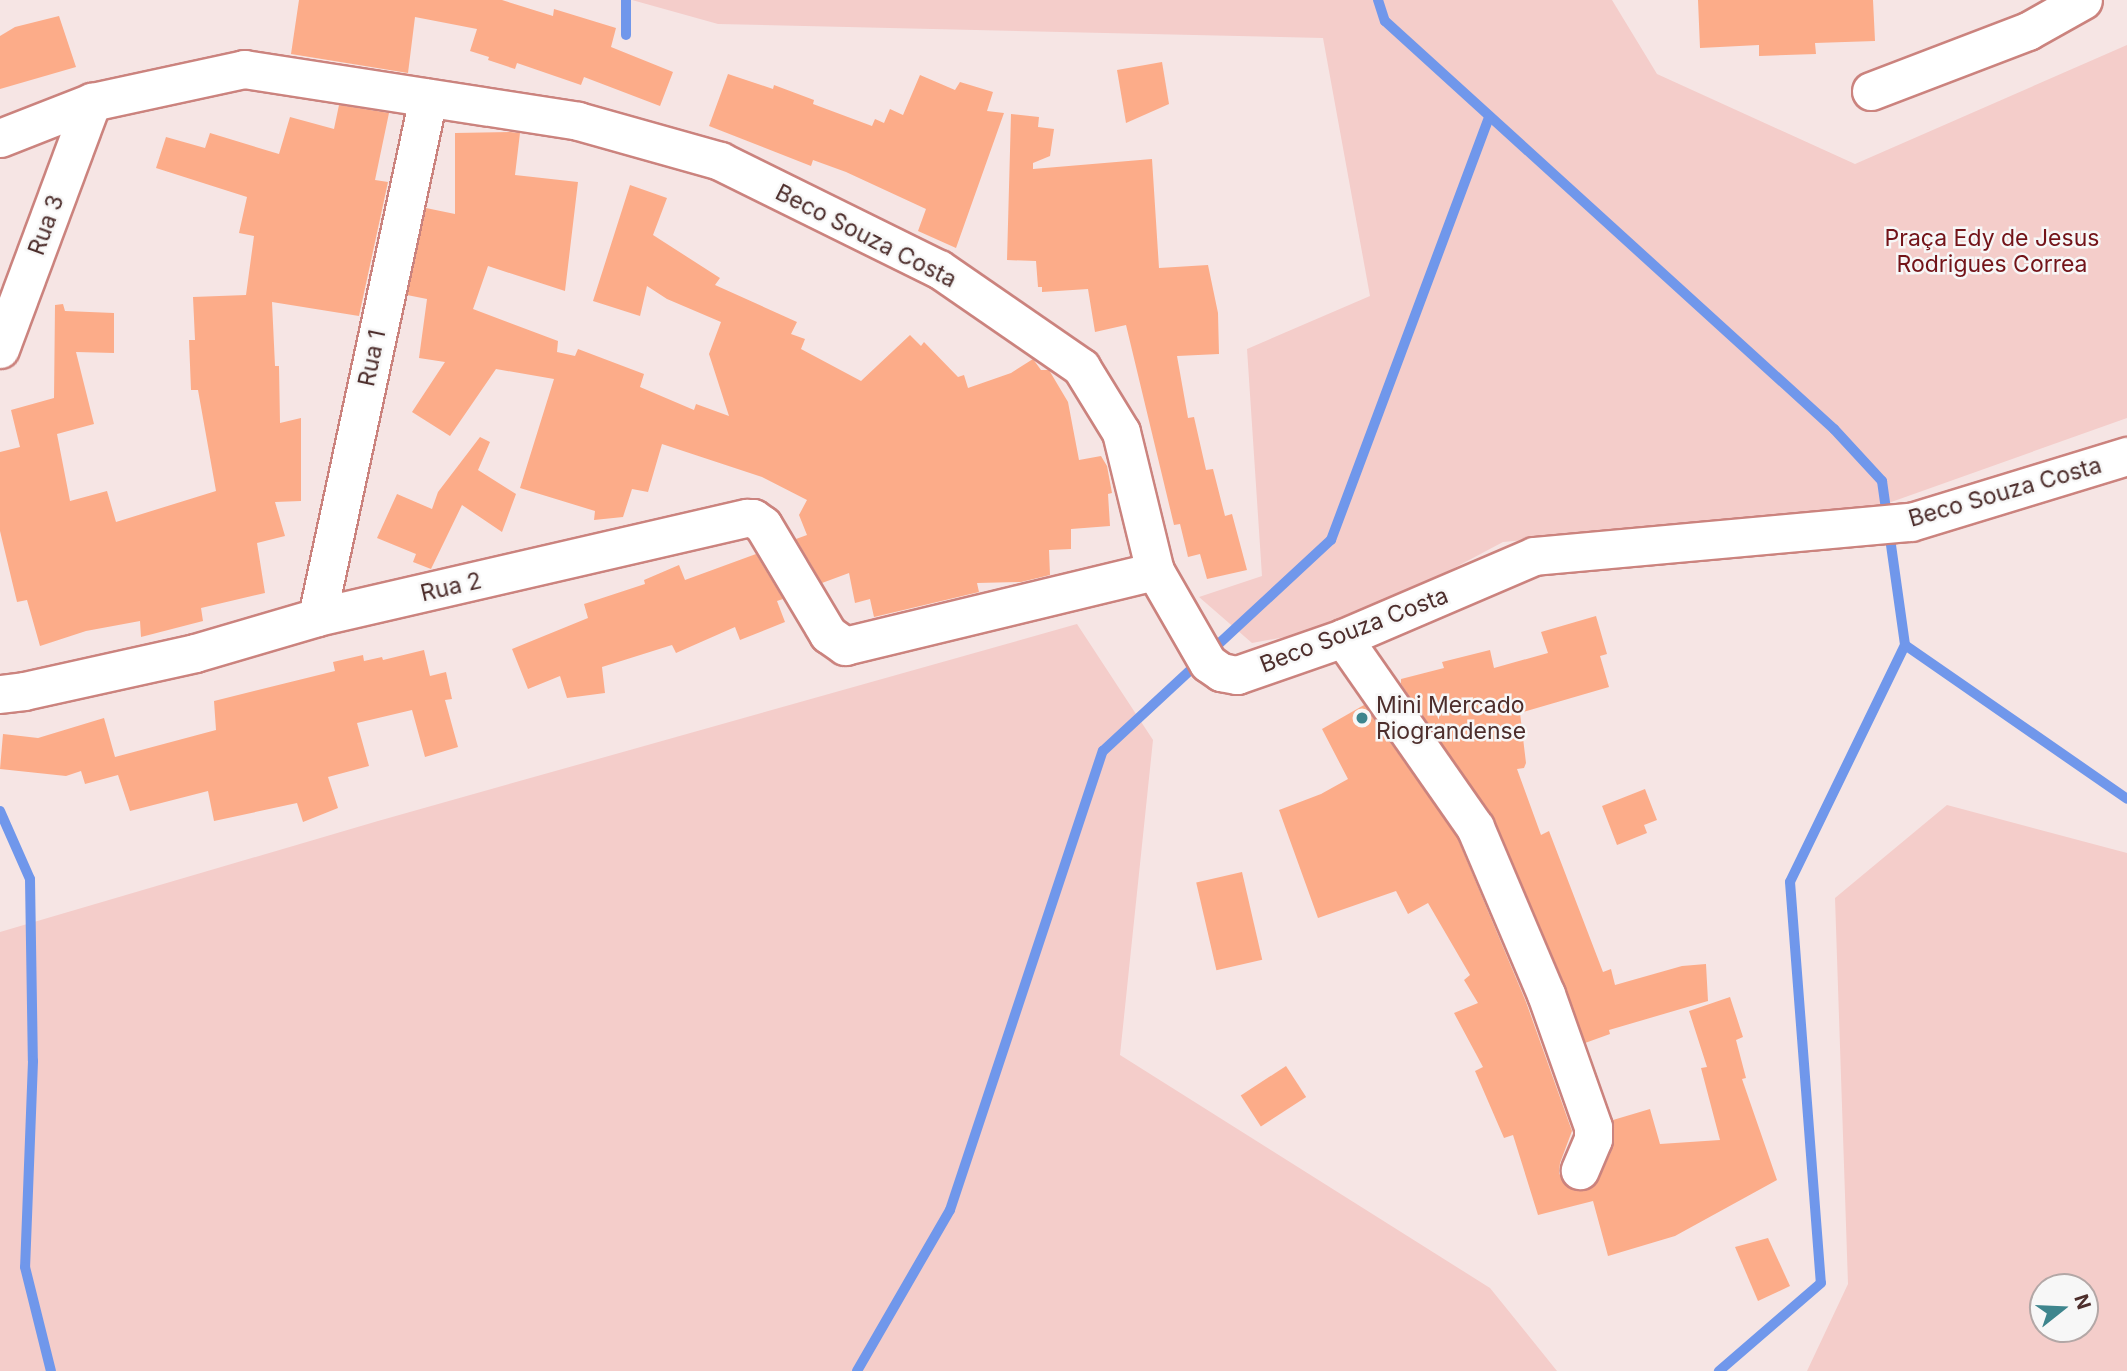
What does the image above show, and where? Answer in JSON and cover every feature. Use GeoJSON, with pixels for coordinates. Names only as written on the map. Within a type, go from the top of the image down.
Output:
{"type":"FeatureCollection","features":[{"type":"Feature","properties":{"kind":"street"},"geometry":{"type":"LineString","coordinates":[[1871,91],[2028,31],[2083,0]]}},
{"type":"Feature","properties":{"kind":"street","name":"Beco Souza Costa"},"geometry":{"type":"LineString","coordinates":[[0,138],[92,102],[244,69],[578,121],[720,161],[939,269],[1081,367],[1121,432],[1154,571],[1208,663],[1221,672],[1237,674],[1343,638],[1534,556],[1911,522],[2127,456]]}},
{"type":"Feature","properties":{"kind":"street","name":"Rua 1"},"geometry":{"type":"LineString","coordinates":[[317,617],[428,98]]}},
{"type":"Feature","properties":{"kind":"street","name":"Rua 3"},"geometry":{"type":"LineString","coordinates":[[0,349],[92,102]]}},
{"type":"Feature","properties":{"kind":"street","name":"Rua 2"},"geometry":{"type":"LineString","coordinates":[[0,694],[195,653],[317,617],[753,518],[763,525],[772,537],[828,634],[838,644],[851,646],[1154,571]]}},
{"type":"Feature","properties":{"kind":"street"},"geometry":{"type":"LineString","coordinates":[[1343,638],[1475,828],[1546,994],[1593,1128],[1593,1139],[1580,1170]]}},
{"type":"Feature","properties":{"kind":"green space","name":"Praça Edy de Jesus Rodrigues Correa"},"geometry":{"type":"Polygon","coordinates":[[[632,0],[1612,0],[1657,74],[1855,164],[2127,45],[2127,418],[1866,511],[1503,542],[1345,626],[1252,643],[1199,597],[1262,576],[1247,349],[1370,296],[1323,38],[718,24],[632,0]]]}},
{"type":"Feature","properties":{"kind":"green space"},"geometry":{"type":"Polygon","coordinates":[[[1077,624],[1153,740],[1120,1055],[1490,1288],[1557,1371],[0,1371],[0,932],[378,821],[1077,624]]]}},
{"type":"Feature","properties":{"kind":"green space"},"geometry":{"type":"Polygon","coordinates":[[[1947,805],[2127,853],[2127,1371],[1807,1371],[1848,1284],[1835,898],[1947,805]]]}},
{"type":"Feature","properties":{"kind":"building"},"geometry":{"type":"Polygon","coordinates":[[[299,0],[502,0],[553,16],[554,9],[616,28],[611,47],[673,72],[660,106],[584,77],[581,85],[517,63],[515,69],[488,60],[489,57],[470,51],[477,29],[415,17],[408,73],[291,54],[299,0]]]}},
{"type":"Feature","properties":{"kind":"building"},"geometry":{"type":"Polygon","coordinates":[[[1698,0],[1873,0],[1875,41],[1815,43],[1816,54],[1759,56],[1759,45],[1700,48],[1698,0]]]}},
{"type":"Feature","properties":{"kind":"building"},"geometry":{"type":"Polygon","coordinates":[[[59,16],[76,67],[0,89],[0,36],[15,27],[59,16]]]}},
{"type":"Feature","properties":{"kind":"building"},"geometry":{"type":"Polygon","coordinates":[[[1162,62],[1169,104],[1126,123],[1117,70],[1162,62]]]}},
{"type":"Feature","properties":{"kind":"building"},"geometry":{"type":"Polygon","coordinates":[[[728,74],[773,89],[774,85],[814,100],[813,104],[872,126],[875,119],[884,123],[890,109],[903,115],[920,75],[955,90],[960,82],[993,92],[987,111],[1004,113],[956,248],[918,231],[926,209],[846,172],[813,160],[811,166],[709,126],[728,74]]]}},
{"type":"Feature","properties":{"kind":"building"},"geometry":{"type":"Polygon","coordinates":[[[339,105],[389,113],[375,180],[388,182],[359,316],[272,302],[275,366],[279,366],[280,423],[301,418],[301,501],[275,502],[285,536],[257,543],[265,593],[201,608],[203,621],[141,637],[140,621],[86,631],[40,646],[27,600],[17,602],[0,531],[0,452],[20,447],[11,410],[54,398],[55,305],[63,304],[65,311],[114,313],[114,353],[76,352],[94,424],[57,434],[70,501],[107,491],[116,522],[216,491],[198,390],[191,390],[189,340],[195,340],[193,297],[246,295],[254,236],[239,233],[247,197],[156,168],[166,137],[205,148],[210,133],[279,154],[290,117],[334,129],[339,105]]]}},
{"type":"Feature","properties":{"kind":"building"},"geometry":{"type":"Polygon","coordinates":[[[1011,114],[1039,117],[1038,127],[1054,129],[1050,156],[1033,163],[1033,169],[1152,159],[1159,268],[1208,265],[1218,313],[1219,354],[1177,356],[1188,418],[1194,417],[1206,470],[1213,469],[1225,516],[1232,514],[1247,570],[1207,579],[1200,554],[1188,557],[1180,524],[1174,525],[1126,325],[1095,332],[1088,289],[1042,292],[1042,287],[1038,287],[1036,261],[1007,260],[1011,114]]]}},
{"type":"Feature","properties":{"kind":"building"},"geometry":{"type":"Polygon","coordinates":[[[455,133],[520,133],[515,175],[578,182],[565,291],[488,266],[473,309],[558,341],[557,352],[575,356],[578,349],[644,374],[640,387],[694,410],[696,404],[729,416],[709,354],[721,322],[667,299],[647,286],[640,316],[593,301],[630,185],[667,198],[653,235],[720,278],[715,285],[797,322],[791,334],[805,339],[801,349],[861,381],[910,335],[921,346],[924,342],[958,377],[964,375],[968,388],[1011,373],[1033,359],[1041,370],[1049,370],[1068,402],[1079,460],[1101,456],[1107,466],[1112,493],[1108,494],[1110,526],[1071,529],[1071,549],[1049,550],[1050,575],[1021,582],[977,583],[979,592],[874,617],[870,599],[855,603],[849,573],[822,583],[796,539],[807,535],[799,515],[807,500],[762,477],[662,444],[648,492],[632,489],[623,517],[594,520],[595,511],[520,488],[554,379],[496,369],[450,436],[412,412],[445,362],[419,358],[427,299],[407,295],[426,208],[455,214],[455,133]]]}},
{"type":"Feature","properties":{"kind":"building"},"geometry":{"type":"Polygon","coordinates":[[[480,437],[490,442],[478,470],[516,494],[502,532],[462,505],[431,569],[413,562],[416,554],[377,538],[397,494],[432,509],[438,492],[480,437]]]}},
{"type":"Feature","properties":{"kind":"building"},"geometry":{"type":"Polygon","coordinates":[[[756,554],[783,599],[777,601],[785,622],[740,640],[735,627],[676,653],[672,645],[602,667],[605,693],[567,698],[560,676],[528,689],[512,649],[588,618],[584,604],[645,584],[644,580],[679,565],[685,580],[756,554]]]}},
{"type":"Feature","properties":{"kind":"building"},"geometry":{"type":"Polygon","coordinates":[[[1596,616],[1607,654],[1600,656],[1609,687],[1520,713],[1526,763],[1524,768],[1517,769],[1541,835],[1549,831],[1603,972],[1611,969],[1615,985],[1682,966],[1706,964],[1708,1001],[1609,1030],[1610,1034],[1585,1043],[1565,986],[1494,819],[1401,684],[1401,679],[1444,668],[1442,662],[1490,650],[1494,668],[1548,653],[1541,632],[1596,616]]]}},
{"type":"Feature","properties":{"kind":"building"},"geometry":{"type":"Polygon","coordinates":[[[424,650],[430,676],[446,672],[452,699],[445,700],[458,747],[425,757],[412,710],[357,723],[369,766],[328,777],[338,808],[303,822],[297,803],[214,821],[208,791],[130,811],[118,775],[85,784],[81,771],[66,776],[0,769],[3,734],[38,738],[104,718],[115,757],[216,730],[214,701],[335,671],[333,662],[363,655],[364,661],[382,657],[383,660],[424,650]]]}},
{"type":"Feature","properties":{"kind":"building"},"geometry":{"type":"Polygon","coordinates":[[[1364,705],[1457,837],[1526,1002],[1572,1131],[1560,1163],[1559,1173],[1564,1183],[1573,1190],[1583,1191],[1593,1186],[1599,1179],[1613,1147],[1613,1120],[1650,1109],[1660,1144],[1720,1140],[1701,1068],[1707,1067],[1689,1011],[1730,997],[1743,1037],[1736,1040],[1746,1078],[1742,1079],[1777,1180],[1675,1236],[1608,1256],[1593,1201],[1538,1215],[1513,1135],[1504,1138],[1475,1071],[1483,1067],[1454,1013],[1478,1003],[1464,980],[1470,975],[1428,903],[1408,914],[1396,891],[1318,918],[1279,810],[1321,794],[1348,779],[1322,729],[1364,705]]]}},
{"type":"Feature","properties":{"kind":"building"},"geometry":{"type":"Polygon","coordinates":[[[1645,789],[1657,820],[1644,825],[1647,833],[1617,845],[1602,806],[1645,789]]]}},
{"type":"Feature","properties":{"kind":"building"},"geometry":{"type":"Polygon","coordinates":[[[1242,872],[1262,960],[1216,970],[1196,883],[1242,872]]]}},
{"type":"Feature","properties":{"kind":"building"},"geometry":{"type":"Polygon","coordinates":[[[1286,1066],[1306,1097],[1261,1126],[1241,1095],[1286,1066]]]}},
{"type":"Feature","properties":{"kind":"building"},"geometry":{"type":"Polygon","coordinates":[[[1768,1238],[1790,1286],[1758,1301],[1735,1247],[1768,1238]]]}},
{"type":"Feature","properties":{"kind":"waterway"},"geometry":{"type":"LineString","coordinates":[[626,0],[626,35]]}},
{"type":"Feature","properties":{"kind":"waterway"},"geometry":{"type":"LineString","coordinates":[[1378,0],[1385,21],[1834,429],[1882,481],[1905,645],[1790,882],[1821,1283],[1719,1371]]}},
{"type":"Feature","properties":{"kind":"waterway"},"geometry":{"type":"LineString","coordinates":[[857,1371],[950,1210],[1103,751],[1331,540],[1489,118]]}},
{"type":"Feature","properties":{"kind":"waterway"},"geometry":{"type":"LineString","coordinates":[[1905,645],[2127,799]]}},
{"type":"Feature","properties":{"kind":"waterway"},"geometry":{"type":"LineString","coordinates":[[0,811],[30,879],[33,1061],[25,1267],[51,1371]]}},
{"type":"Feature","properties":{"kind":"place","name":"Mini Mercado Riograndense"},"geometry":{"type":"Point","coordinates":[1362,718]}}]}
